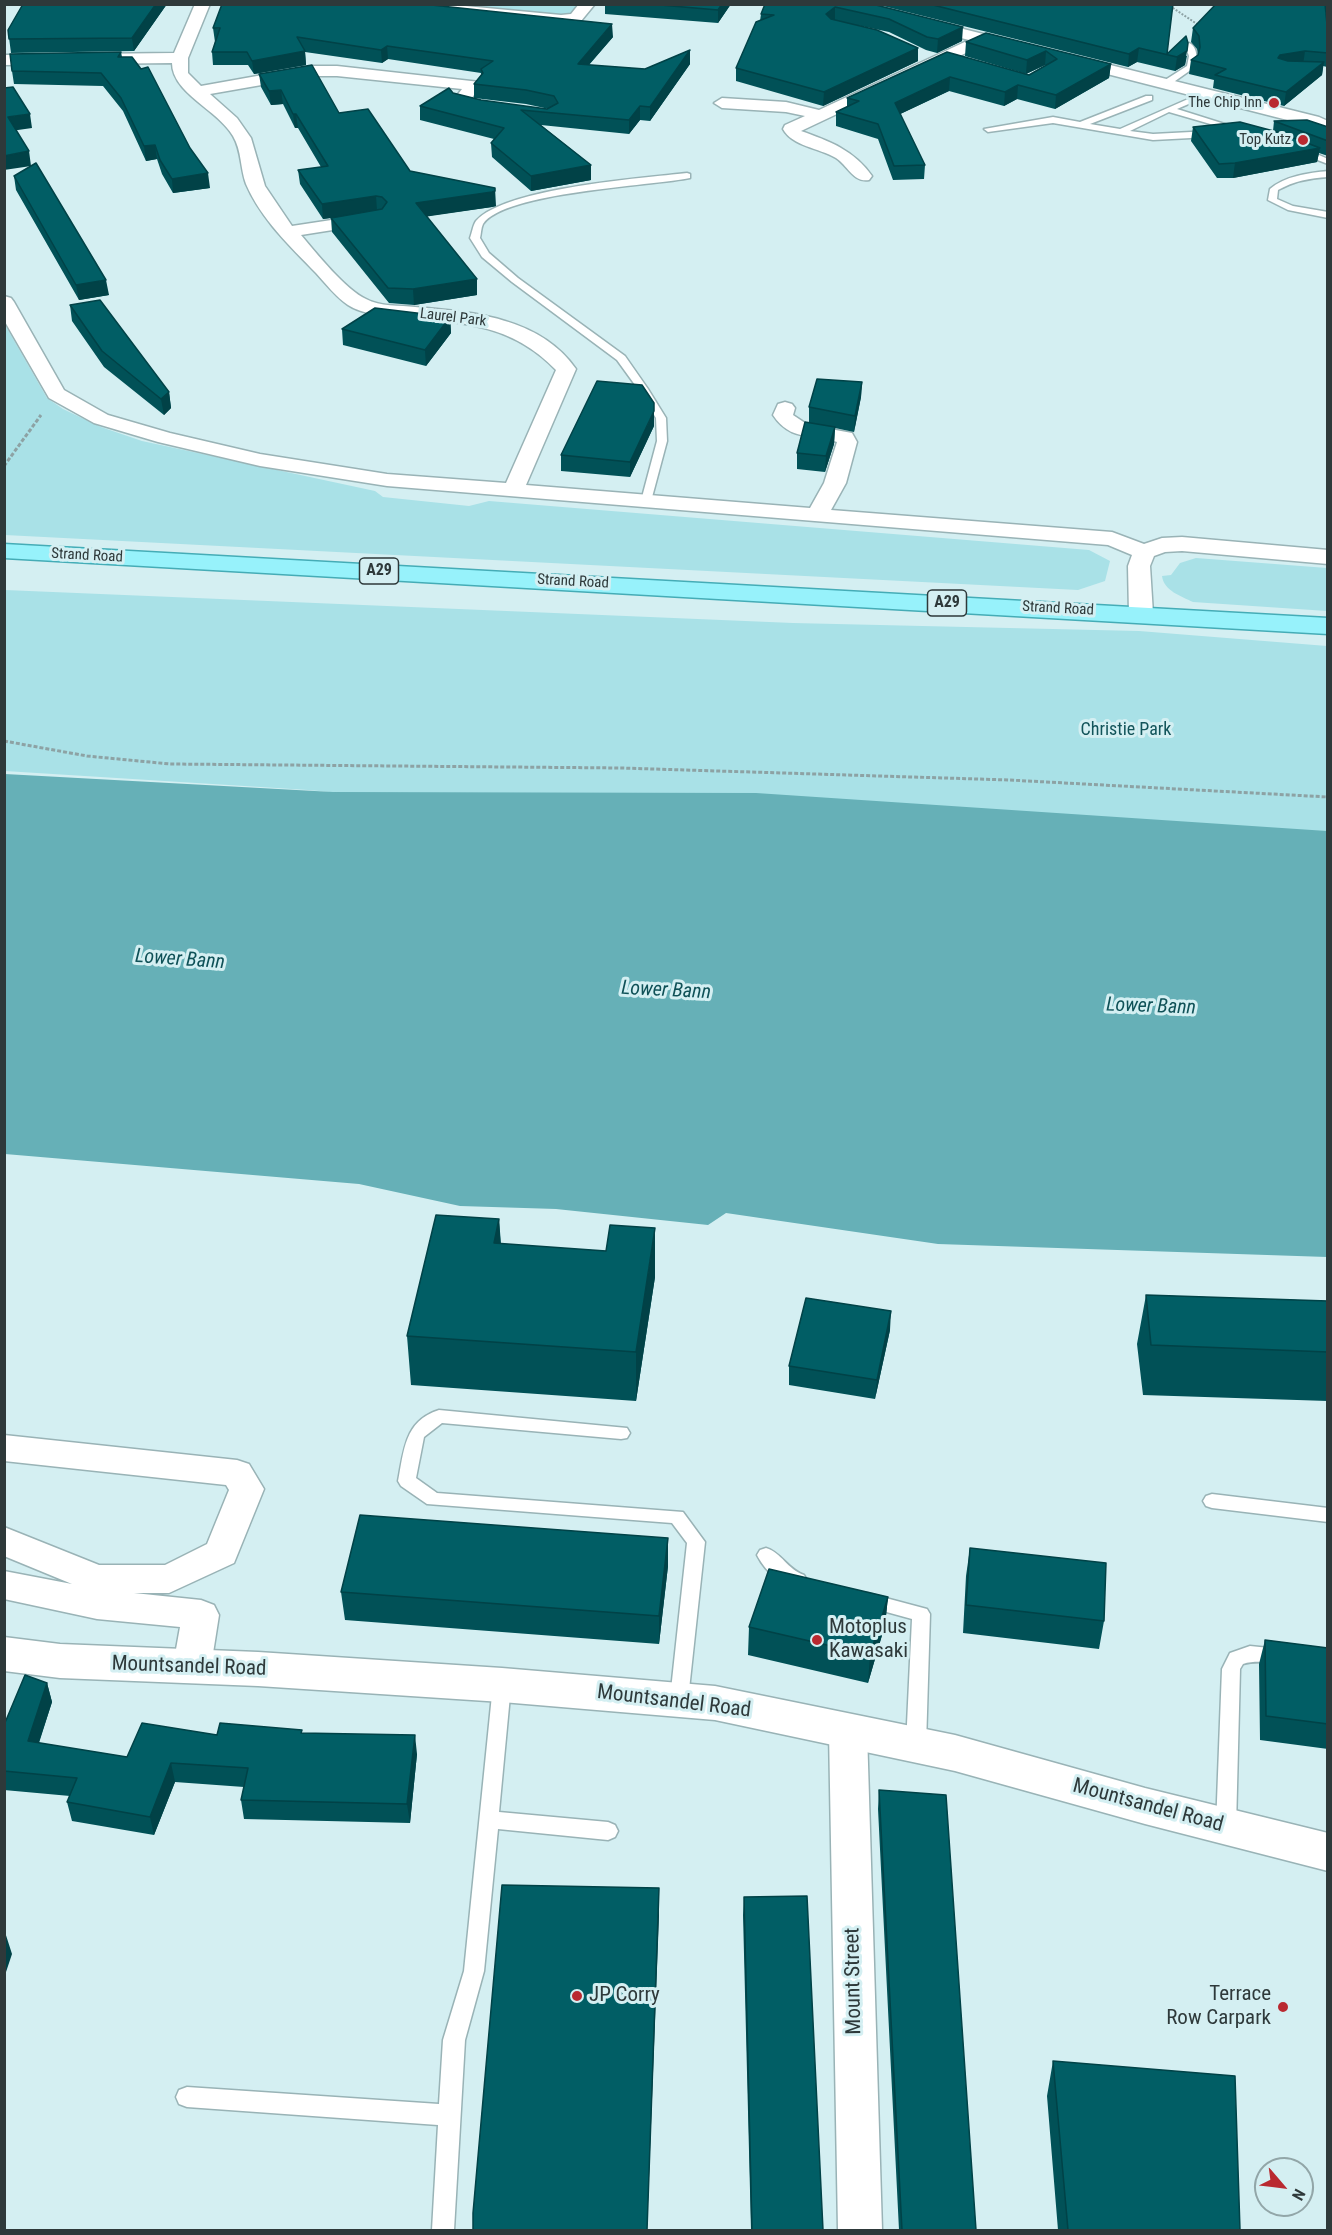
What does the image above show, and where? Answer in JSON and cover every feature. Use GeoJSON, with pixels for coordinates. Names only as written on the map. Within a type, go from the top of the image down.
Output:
{"type":"FeatureCollection","features":[{"type":"Feature","properties":{"kind":"main road","name":"Strand Road"},"geometry":{"type":"LineString","coordinates":[[4,551],[1328,626]]}},
{"type":"Feature","properties":{"kind":"street"},"geometry":{"type":"LineString","coordinates":[[4,60],[180,58],[203,4]]}},
{"type":"Feature","properties":{"kind":"street"},"geometry":{"type":"LineString","coordinates":[[452,4],[452,7],[463,11],[561,21],[576,18],[588,4]]}},
{"type":"Feature","properties":{"kind":"street"},"geometry":{"type":"LineString","coordinates":[[844,4],[1038,52]]}},
{"type":"Feature","properties":{"kind":"street"},"geometry":{"type":"LineString","coordinates":[[911,19],[931,11]]}},
{"type":"Feature","properties":{"kind":"street"},"geometry":{"type":"LineString","coordinates":[[862,176],[842,146],[794,134],[791,129],[985,38]]}},
{"type":"Feature","properties":{"kind":"street"},"geometry":{"type":"LineString","coordinates":[[919,55],[972,64]]}},
{"type":"Feature","properties":{"kind":"street"},"geometry":{"type":"LineString","coordinates":[[1059,57],[1323,121]]}},
{"type":"Feature","properties":{"kind":"street","name":"Laurel Park"},"geometry":{"type":"LineString","coordinates":[[180,58],[180,74],[195,92],[232,123],[244,139],[252,161],[255,185],[287,232],[354,302],[384,310],[483,320],[510,327],[554,354],[566,369],[513,491]]}},
{"type":"Feature","properties":{"kind":"street"},"geometry":{"type":"LineString","coordinates":[[195,92],[313,71],[337,71],[474,86],[460,102],[471,106],[504,109]]}},
{"type":"Feature","properties":{"kind":"street"},"geometry":{"type":"LineString","coordinates":[[722,101],[786,107],[821,115]]}},
{"type":"Feature","properties":{"kind":"street"},"geometry":{"type":"LineString","coordinates":[[287,232],[377,218]]}},
{"type":"Feature","properties":{"kind":"street"},"geometry":{"type":"LineString","coordinates":[[4,302],[56,394],[101,419],[165,438],[260,460],[387,480],[1112,539],[1144,552],[1162,545],[1182,544],[1328,557]]}},
{"type":"Feature","properties":{"kind":"street"},"geometry":{"type":"LineString","coordinates":[[785,408],[783,415],[787,422],[795,428],[838,435],[845,437],[847,442],[835,483],[817,515]]}},
{"type":"Feature","properties":{"kind":"street"},"geometry":{"type":"LineString","coordinates":[[1140,614],[1139,566],[1144,552]]}},
{"type":"Feature","properties":{"kind":"street"},"geometry":{"type":"LineString","coordinates":[[4,1448],[237,1473],[246,1489],[221,1553],[170,1579],[96,1579],[4,1541]]}},
{"type":"Feature","properties":{"kind":"street"},"geometry":{"type":"LineString","coordinates":[[4,1585],[97,1604],[201,1616],[192,1666]]}},
{"type":"Feature","properties":{"kind":"street","name":"Mountsandel Road"},"geometry":{"type":"LineString","coordinates":[[4,1654],[60,1661],[192,1666],[502,1685],[715,1703],[955,1753],[1226,1827],[1328,1852]]}},
{"type":"Feature","properties":{"kind":"street","name":"Mount Street"},"geometry":{"type":"LineString","coordinates":[[848,1731],[860,2230]]}},
{"type":"Feature","properties":{"kind":"lane"},"geometry":{"type":"LineString","coordinates":[[1165,84],[1191,66],[1193,56],[1189,45]]}},
{"type":"Feature","properties":{"kind":"lane"},"geometry":{"type":"LineString","coordinates":[[1121,132],[1157,113],[1171,110],[1204,94]]}},
{"type":"Feature","properties":{"kind":"lane"},"geometry":{"type":"LineString","coordinates":[[1082,124],[1149,98]]}},
{"type":"Feature","properties":{"kind":"lane"},"geometry":{"type":"LineString","coordinates":[[1171,110],[1241,132]]}},
{"type":"Feature","properties":{"kind":"lane"},"geometry":{"type":"LineString","coordinates":[[988,129],[1053,120],[1162,137],[1206,135],[1231,129]]}},
{"type":"Feature","properties":{"kind":"lane"},"geometry":{"type":"LineString","coordinates":[[1291,146],[1328,162]]}},
{"type":"Feature","properties":{"kind":"lane"},"geometry":{"type":"LineString","coordinates":[[1328,174],[1301,176],[1286,182],[1274,189],[1272,200],[1291,208],[1328,215]]}},
{"type":"Feature","properties":{"kind":"lane"},"geometry":{"type":"LineString","coordinates":[[646,501],[663,441],[661,418],[643,389],[621,358],[515,280],[485,255],[475,238],[479,223],[496,210],[534,198],[628,182],[687,176]]}},
{"type":"Feature","properties":{"kind":"lane"},"geometry":{"type":"LineString","coordinates":[[621,1433],[439,1416],[416,1434],[407,1481],[433,1499],[677,1517],[696,1542],[679,1699]]}},
{"type":"Feature","properties":{"kind":"lane"},"geometry":{"type":"LineString","coordinates":[[1212,1501],[1328,1515]]}},
{"type":"Feature","properties":{"kind":"lane"},"geometry":{"type":"LineString","coordinates":[[766,1555],[787,1577],[820,1587]]}},
{"type":"Feature","properties":{"kind":"lane"},"geometry":{"type":"LineString","coordinates":[[854,1596],[921,1614],[916,1745]]}},
{"type":"Feature","properties":{"kind":"lane"},"geometry":{"type":"LineString","coordinates":[[1226,1827],[1231,1669],[1237,1658],[1250,1653],[1305,1655]]}},
{"type":"Feature","properties":{"kind":"lane"},"geometry":{"type":"LineString","coordinates":[[443,2230],[454,2040],[474,1971],[502,1685]]}},
{"type":"Feature","properties":{"kind":"lane"},"geometry":{"type":"LineString","coordinates":[[490,1820],[608,1831]]}},
{"type":"Feature","properties":{"kind":"lane"},"geometry":{"type":"LineString","coordinates":[[187,2097],[449,2115]]}},
{"type":"Feature","properties":{"kind":"path"},"geometry":{"type":"LineString","coordinates":[[4,466],[56,394]]}},
{"type":"Feature","properties":{"kind":"path"},"geometry":{"type":"LineString","coordinates":[[4,741],[87,756],[170,764],[621,768],[1009,780],[1328,797]]}},
{"type":"Feature","properties":{"kind":"green space"},"geometry":{"type":"Polygon","coordinates":[[[461,5],[581,5],[573,15],[563,17],[468,8],[461,5]]]}},
{"type":"Feature","properties":{"kind":"green space"},"geometry":{"type":"Polygon","coordinates":[[[4,323],[47,398],[63,409],[101,427],[142,441],[375,491],[383,497],[469,506],[489,501],[1089,550],[1110,561],[1105,581],[1078,590],[5,535],[4,323]]]}},
{"type":"Feature","properties":{"kind":"green space"},"geometry":{"type":"Polygon","coordinates":[[[1196,558],[1327,568],[1327,611],[1193,602],[1166,586],[1162,576],[1171,575],[1180,563],[1196,558]]]}},
{"type":"Feature","properties":{"kind":"green space","name":"Christie Park"},"geometry":{"type":"Polygon","coordinates":[[[5,590],[793,623],[1139,631],[1327,646],[1327,884],[308,790],[5,771],[5,590]]]}},
{"type":"Feature","properties":{"kind":"water","name":"Lower Bann"},"geometry":{"type":"Polygon","coordinates":[[[5,774],[333,792],[756,793],[1327,831],[1327,1257],[938,1244],[726,1213],[708,1225],[556,1209],[460,1206],[359,1184],[5,1154],[5,774]]]}},
{"type":"Feature","properties":{"kind":"building"},"geometry":{"type":"Polygon","coordinates":[[[23,4],[156,4],[132,38],[9,39],[8,30],[23,4]]]}},
{"type":"Feature","properties":{"kind":"building"},"geometry":{"type":"Polygon","coordinates":[[[222,4],[422,4],[612,24],[578,64],[645,69],[690,50],[650,107],[640,106],[629,120],[521,110],[591,165],[531,176],[491,143],[504,128],[420,106],[449,88],[453,93],[481,100],[547,109],[558,103],[554,96],[474,84],[483,73],[481,69],[493,61],[387,46],[381,50],[297,37],[305,51],[252,61],[247,52],[212,52],[220,28],[213,28],[222,4]]]}},
{"type":"Feature","properties":{"kind":"building"},"geometry":{"type":"Polygon","coordinates":[[[649,4],[722,4],[718,10],[649,4]]]}},
{"type":"Feature","properties":{"kind":"building"},"geometry":{"type":"Polygon","coordinates":[[[765,4],[872,4],[963,27],[938,39],[927,37],[889,19],[835,7],[826,14],[831,19],[877,30],[918,48],[824,92],[736,68],[756,22],[774,15],[761,14],[765,4]]]}},
{"type":"Feature","properties":{"kind":"building"},"geometry":{"type":"Polygon","coordinates":[[[929,4],[1173,4],[1167,54],[1186,36],[1187,51],[1177,57],[1139,48],[1129,54],[929,4]]]}},
{"type":"Feature","properties":{"kind":"building"},"geometry":{"type":"Polygon","coordinates":[[[1216,4],[1325,4],[1328,53],[1305,51],[1280,55],[1278,58],[1288,61],[1324,62],[1286,92],[1215,75],[1226,69],[1191,60],[1198,55],[1200,47],[1199,36],[1193,28],[1216,4]]]}},
{"type":"Feature","properties":{"kind":"building"},"geometry":{"type":"Polygon","coordinates":[[[986,33],[1111,64],[1056,95],[1018,85],[1005,92],[950,77],[895,103],[925,165],[894,166],[878,124],[836,112],[859,101],[847,98],[947,52],[1029,75],[1057,59],[1046,51],[1027,60],[966,42],[986,33]]]}},
{"type":"Feature","properties":{"kind":"building"},"geometry":{"type":"Polygon","coordinates":[[[121,52],[118,57],[132,57],[141,69],[148,67],[190,148],[208,173],[172,179],[160,160],[155,145],[144,146],[121,98],[101,73],[12,71],[10,54],[121,52]]]}},
{"type":"Feature","properties":{"kind":"building"},"geometry":{"type":"Polygon","coordinates":[[[312,65],[339,113],[368,109],[410,171],[495,188],[492,192],[416,203],[477,279],[413,289],[388,288],[331,218],[382,209],[387,202],[382,197],[376,196],[322,204],[298,170],[328,166],[296,114],[293,114],[281,90],[269,91],[259,74],[312,65]]]}},
{"type":"Feature","properties":{"kind":"building"},"geometry":{"type":"Polygon","coordinates":[[[13,87],[30,114],[8,117],[29,151],[4,156],[4,88],[13,87]]]}},
{"type":"Feature","properties":{"kind":"building"},"geometry":{"type":"Polygon","coordinates":[[[1307,120],[1328,127],[1328,141],[1274,121],[1307,120]]]}},
{"type":"Feature","properties":{"kind":"building"},"geometry":{"type":"Polygon","coordinates":[[[1240,122],[1281,133],[1320,148],[1219,164],[1193,127],[1240,122]]]}},
{"type":"Feature","properties":{"kind":"building"},"geometry":{"type":"Polygon","coordinates":[[[36,163],[106,280],[76,285],[14,176],[36,163]]]}},
{"type":"Feature","properties":{"kind":"building"},"geometry":{"type":"Polygon","coordinates":[[[100,300],[169,392],[161,399],[102,351],[70,305],[100,300]]]}},
{"type":"Feature","properties":{"kind":"building"},"geometry":{"type":"Polygon","coordinates":[[[375,308],[450,317],[425,350],[342,329],[375,308]]]}},
{"type":"Feature","properties":{"kind":"building"},"geometry":{"type":"Polygon","coordinates":[[[817,379],[862,382],[855,416],[809,407],[817,379]]]}},
{"type":"Feature","properties":{"kind":"building"},"geometry":{"type":"Polygon","coordinates":[[[597,381],[642,385],[654,403],[654,411],[630,462],[561,455],[597,381]]]}},
{"type":"Feature","properties":{"kind":"building"},"geometry":{"type":"Polygon","coordinates":[[[805,422],[835,427],[826,456],[797,453],[805,422]]]}},
{"type":"Feature","properties":{"kind":"building"},"geometry":{"type":"Polygon","coordinates":[[[436,1215],[499,1219],[494,1243],[606,1251],[610,1225],[655,1228],[636,1352],[407,1336],[436,1215]]]}},
{"type":"Feature","properties":{"kind":"building"},"geometry":{"type":"Polygon","coordinates":[[[1146,1295],[1328,1301],[1328,1352],[1151,1345],[1146,1295]]]}},
{"type":"Feature","properties":{"kind":"building"},"geometry":{"type":"Polygon","coordinates":[[[806,1298],[891,1311],[877,1380],[789,1366],[806,1298]]]}},
{"type":"Feature","properties":{"kind":"building"},"geometry":{"type":"Polygon","coordinates":[[[360,1515],[668,1538],[659,1616],[341,1592],[360,1515]]]}},
{"type":"Feature","properties":{"kind":"building"},"geometry":{"type":"Polygon","coordinates":[[[970,1548],[1106,1563],[1104,1621],[966,1605],[970,1548]]]}},
{"type":"Feature","properties":{"kind":"building"},"geometry":{"type":"Polygon","coordinates":[[[769,1569],[888,1597],[870,1655],[749,1627],[769,1569]]]}},
{"type":"Feature","properties":{"kind":"building"},"geometry":{"type":"Polygon","coordinates":[[[1265,1640],[1328,1648],[1328,1724],[1266,1716],[1265,1640]]]}},
{"type":"Feature","properties":{"kind":"building"},"geometry":{"type":"Polygon","coordinates":[[[25,1675],[47,1683],[28,1741],[127,1757],[142,1723],[217,1735],[220,1723],[302,1730],[301,1733],[415,1735],[407,1804],[241,1800],[248,1768],[171,1763],[150,1817],[67,1802],[77,1778],[4,1771],[4,1725],[25,1675]]]}},
{"type":"Feature","properties":{"kind":"building"},"geometry":{"type":"Polygon","coordinates":[[[879,1790],[946,1795],[976,2230],[902,2230],[879,1790]]]}},
{"type":"Feature","properties":{"kind":"building"},"geometry":{"type":"Polygon","coordinates":[[[502,1885],[659,1888],[647,2230],[473,2230],[502,1885]]]}},
{"type":"Feature","properties":{"kind":"building"},"geometry":{"type":"Polygon","coordinates":[[[807,1896],[823,2230],[752,2230],[744,1897],[807,1896]]]}},
{"type":"Feature","properties":{"kind":"building"},"geometry":{"type":"Polygon","coordinates":[[[1053,2061],[1235,2076],[1240,2230],[1068,2230],[1053,2061]]]}},
{"type":"Feature","properties":{"kind":"place","name":"The Chip Inn"},"geometry":{"type":"Point","coordinates":[1274,103]}},
{"type":"Feature","properties":{"kind":"place","name":"Top Kutz"},"geometry":{"type":"Point","coordinates":[1303,140]}},
{"type":"Feature","properties":{"kind":"place","name":"Motoplus Kawasaki"},"geometry":{"type":"Point","coordinates":[817,1640]}},
{"type":"Feature","properties":{"kind":"place","name":"JP Corry"},"geometry":{"type":"Point","coordinates":[577,1996]}},
{"type":"Feature","properties":{"kind":"place","name":"Terrace Row Carpark"},"geometry":{"type":"Point","coordinates":[1283,2007]}}]}
